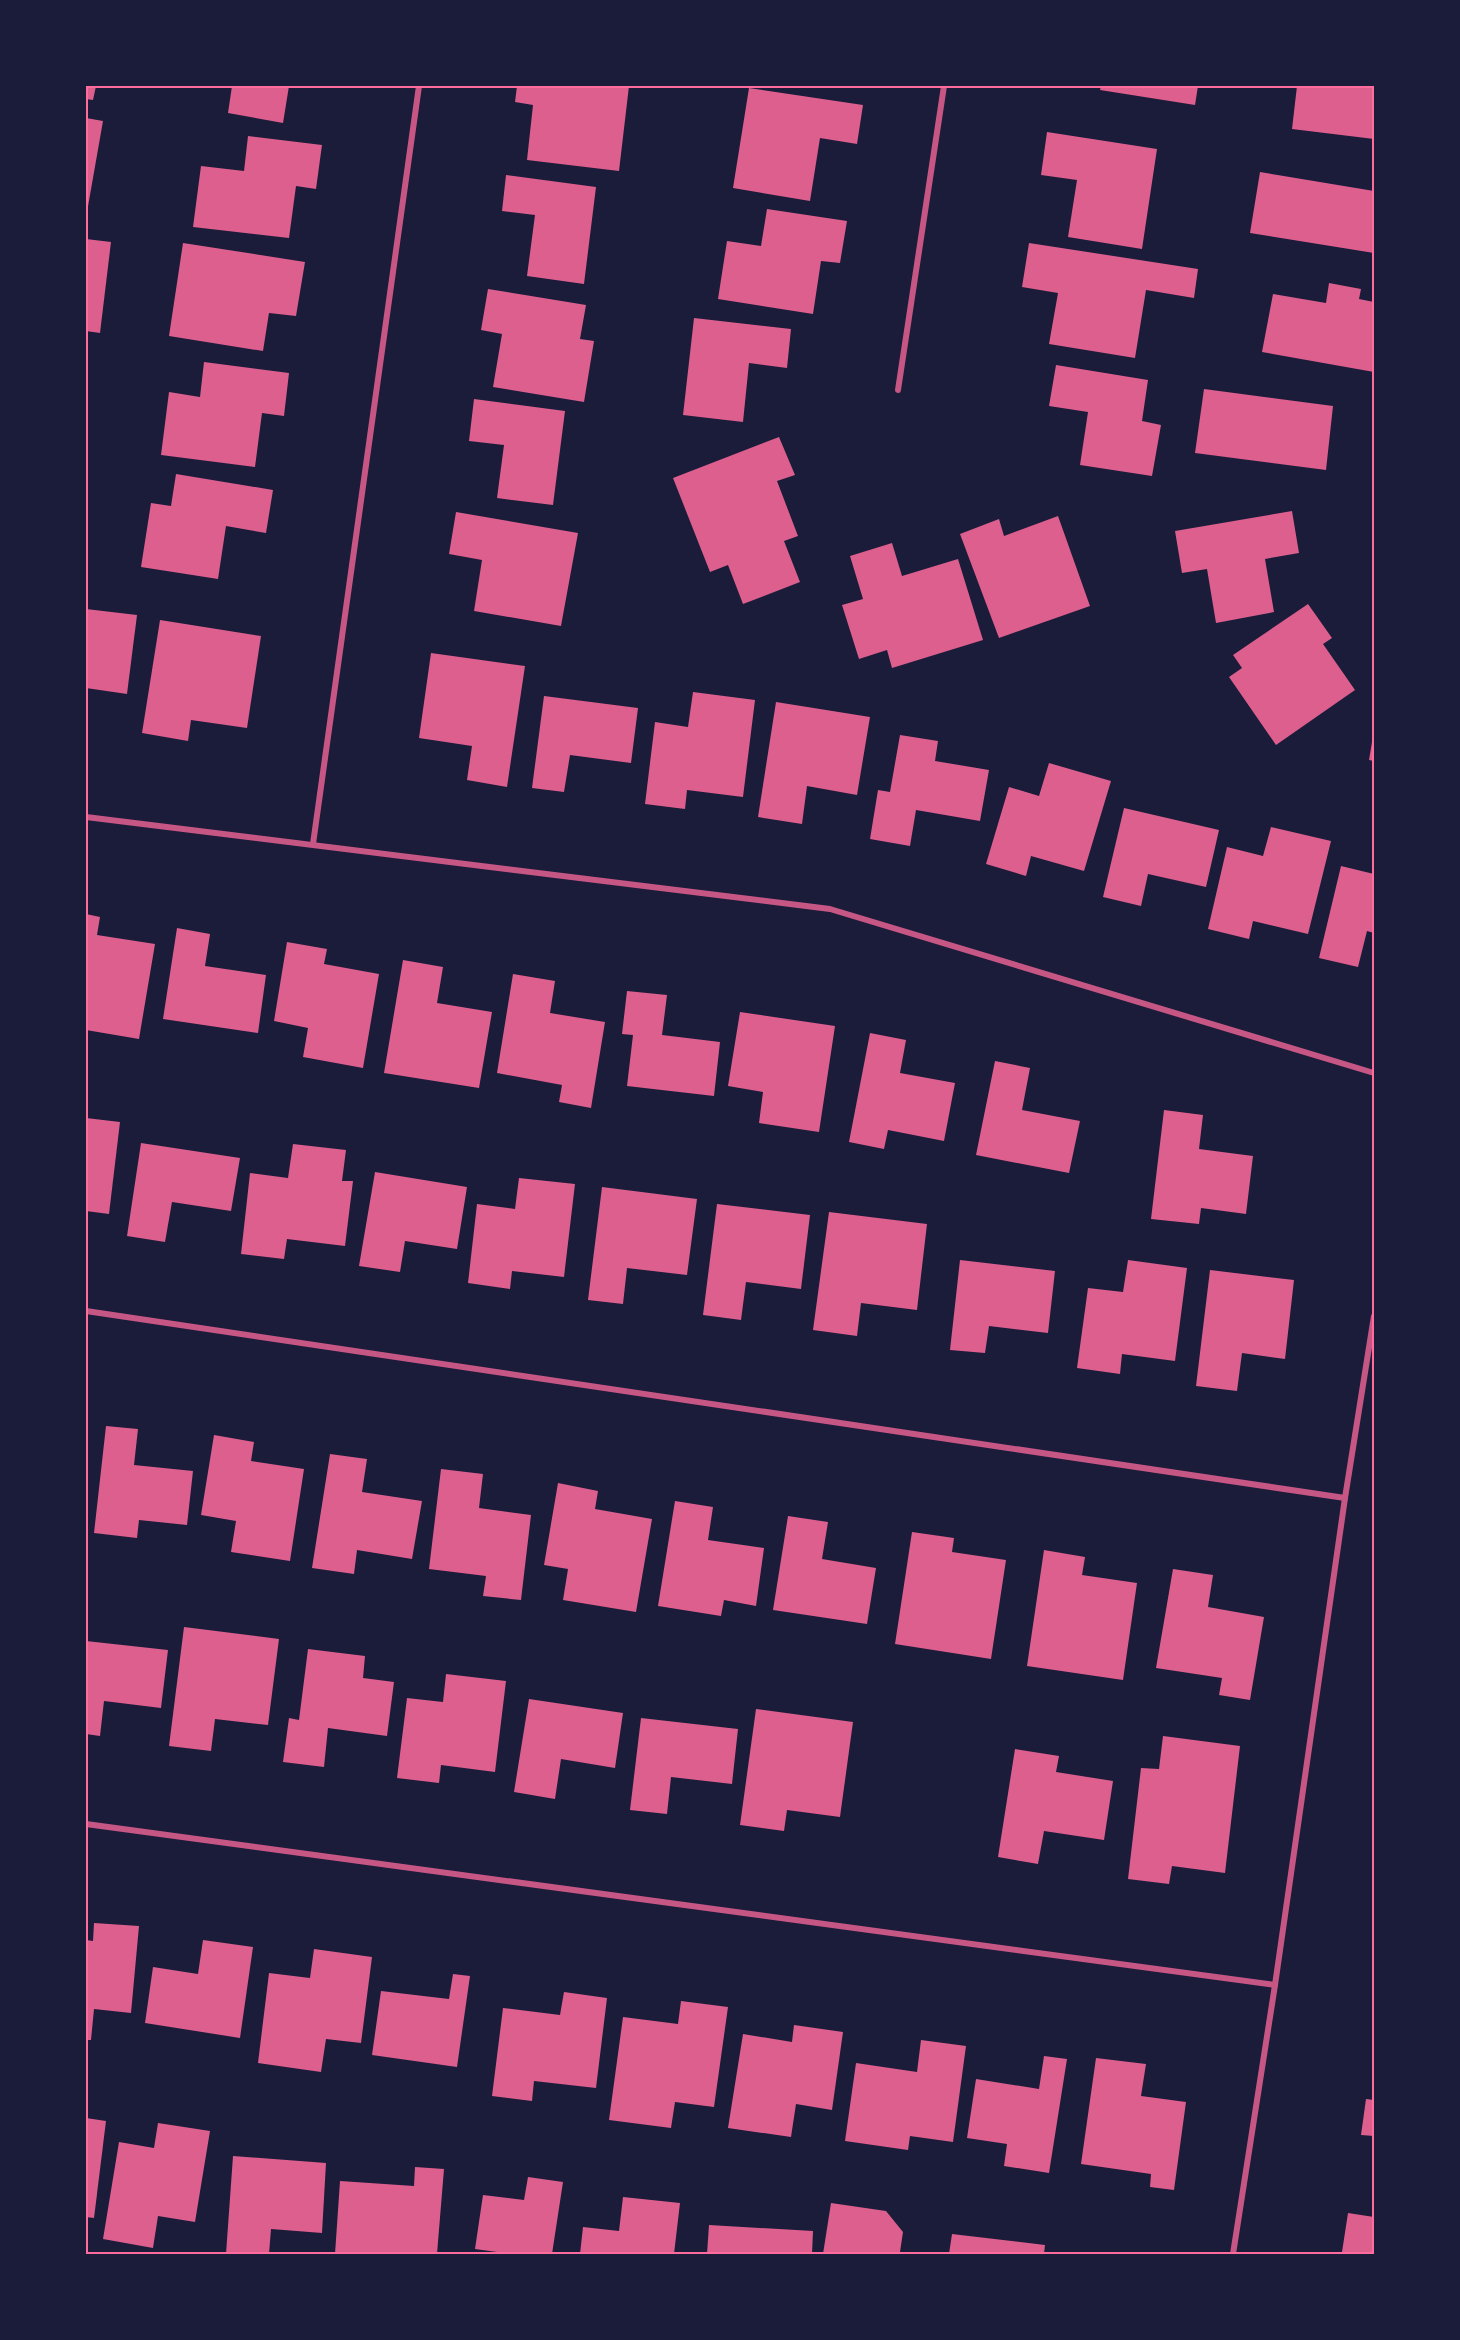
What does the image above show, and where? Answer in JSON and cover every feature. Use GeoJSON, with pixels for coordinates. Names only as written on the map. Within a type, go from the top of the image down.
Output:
{"type":"FeatureCollection","features":[{"type":"Feature","properties":{"kind":"street"},"geometry":{"type":"LineString","coordinates":[[313,844],[419,86]]}},
{"type":"Feature","properties":{"kind":"street"},"geometry":{"type":"LineString","coordinates":[[898,390],[945,86]]}},
{"type":"Feature","properties":{"kind":"street"},"geometry":{"type":"LineString","coordinates":[[86,817],[830,909],[1374,1073]]}},
{"type":"Feature","properties":{"kind":"street"},"geometry":{"type":"LineString","coordinates":[[86,1311],[1345,1497]]}},
{"type":"Feature","properties":{"kind":"street"},"geometry":{"type":"LineString","coordinates":[[1233,2254],[1374,1316]]}},
{"type":"Feature","properties":{"kind":"street"},"geometry":{"type":"LineString","coordinates":[[86,1824],[1275,1985]]}},
{"type":"Feature","properties":{"kind":"building"},"geometry":{"type":"Polygon","coordinates":[[[86,86],[96,86],[93,100],[86,99],[86,86]]]}},
{"type":"Feature","properties":{"kind":"building"},"geometry":{"type":"Polygon","coordinates":[[[232,86],[289,86],[283,123],[228,113],[232,86]]]}},
{"type":"Feature","properties":{"kind":"building"},"geometry":{"type":"Polygon","coordinates":[[[517,86],[629,86],[619,171],[527,160],[533,105],[515,102],[517,86]]]}},
{"type":"Feature","properties":{"kind":"building"},"geometry":{"type":"Polygon","coordinates":[[[1101,86],[1198,86],[1195,105],[1100,90],[1101,86]]]}},
{"type":"Feature","properties":{"kind":"building"},"geometry":{"type":"Polygon","coordinates":[[[1297,86],[1374,86],[1374,139],[1292,129],[1297,86]]]}},
{"type":"Feature","properties":{"kind":"building"},"geometry":{"type":"Polygon","coordinates":[[[749,88],[863,105],[857,144],[820,138],[810,201],[733,188],[749,88]]]}},
{"type":"Feature","properties":{"kind":"building"},"geometry":{"type":"Polygon","coordinates":[[[86,118],[103,121],[87,212],[86,212],[86,118]]]}},
{"type":"Feature","properties":{"kind":"building"},"geometry":{"type":"Polygon","coordinates":[[[1047,132],[1157,149],[1142,249],[1068,237],[1077,180],[1041,175],[1047,132]]]}},
{"type":"Feature","properties":{"kind":"building"},"geometry":{"type":"Polygon","coordinates":[[[248,136],[322,145],[316,189],[296,186],[289,238],[193,227],[201,166],[244,171],[248,136]]]}},
{"type":"Feature","properties":{"kind":"building"},"geometry":{"type":"Polygon","coordinates":[[[1260,172],[1374,191],[1374,253],[1250,233],[1260,172]]]}},
{"type":"Feature","properties":{"kind":"building"},"geometry":{"type":"Polygon","coordinates":[[[506,175],[596,187],[584,284],[527,276],[535,215],[502,211],[506,175]]]}},
{"type":"Feature","properties":{"kind":"building"},"geometry":{"type":"Polygon","coordinates":[[[767,209],[847,221],[840,263],[821,261],[813,314],[718,299],[727,241],[761,246],[767,209]]]}},
{"type":"Feature","properties":{"kind":"building"},"geometry":{"type":"Polygon","coordinates":[[[86,239],[111,242],[100,333],[86,331],[86,239]]]}},
{"type":"Feature","properties":{"kind":"building"},"geometry":{"type":"Polygon","coordinates":[[[183,243],[305,262],[296,316],[269,313],[263,351],[169,336],[183,243]]]}},
{"type":"Feature","properties":{"kind":"building"},"geometry":{"type":"Polygon","coordinates":[[[1029,243],[1198,269],[1194,298],[1146,290],[1135,358],[1049,344],[1058,293],[1022,287],[1029,243]]]}},
{"type":"Feature","properties":{"kind":"building"},"geometry":{"type":"Polygon","coordinates":[[[1329,283],[1361,289],[1359,299],[1374,302],[1374,372],[1262,352],[1273,294],[1326,303],[1329,283]]]}},
{"type":"Feature","properties":{"kind":"building"},"geometry":{"type":"Polygon","coordinates":[[[488,289],[586,305],[580,339],[594,341],[584,402],[493,387],[502,334],[481,330],[488,289]]]}},
{"type":"Feature","properties":{"kind":"building"},"geometry":{"type":"Polygon","coordinates":[[[694,318],[791,329],[787,368],[749,363],[743,422],[683,415],[694,318]]]}},
{"type":"Feature","properties":{"kind":"building"},"geometry":{"type":"Polygon","coordinates":[[[204,362],[289,373],[284,416],[262,413],[255,467],[161,455],[169,392],[200,397],[204,362]]]}},
{"type":"Feature","properties":{"kind":"building"},"geometry":{"type":"Polygon","coordinates":[[[1056,365],[1148,380],[1142,421],[1161,425],[1152,476],[1080,465],[1088,412],[1049,406],[1056,365]]]}},
{"type":"Feature","properties":{"kind":"building"},"geometry":{"type":"Polygon","coordinates":[[[1204,389],[1333,406],[1326,470],[1195,453],[1204,389]]]}},
{"type":"Feature","properties":{"kind":"building"},"geometry":{"type":"Polygon","coordinates":[[[474,399],[565,411],[553,505],[497,498],[504,445],[469,441],[474,399]]]}},
{"type":"Feature","properties":{"kind":"building"},"geometry":{"type":"Polygon","coordinates":[[[779,437],[795,475],[777,481],[798,536],[784,541],[800,582],[743,604],[728,565],[710,572],[673,478],[779,437]]]}},
{"type":"Feature","properties":{"kind":"building"},"geometry":{"type":"Polygon","coordinates":[[[176,474],[273,490],[266,533],[226,526],[218,579],[141,567],[151,503],[171,506],[176,474]]]}},
{"type":"Feature","properties":{"kind":"building"},"geometry":{"type":"Polygon","coordinates":[[[1292,511],[1299,553],[1265,559],[1274,612],[1216,623],[1207,569],[1182,573],[1175,531],[1292,511]]]}},
{"type":"Feature","properties":{"kind":"building"},"geometry":{"type":"Polygon","coordinates":[[[456,512],[578,533],[561,626],[474,611],[482,560],[449,554],[456,512]]]}},
{"type":"Feature","properties":{"kind":"building"},"geometry":{"type":"Polygon","coordinates":[[[1058,516],[1090,606],[999,638],[960,534],[999,519],[1004,536],[1058,516]]]}},
{"type":"Feature","properties":{"kind":"building"},"geometry":{"type":"Polygon","coordinates":[[[892,543],[902,576],[958,559],[983,640],[892,668],[887,650],[859,659],[842,605],[863,599],[850,556],[892,543]]]}},
{"type":"Feature","properties":{"kind":"building"},"geometry":{"type":"Polygon","coordinates":[[[1308,604],[1332,638],[1323,644],[1355,690],[1276,745],[1229,677],[1242,668],[1233,655],[1308,604]]]}},
{"type":"Feature","properties":{"kind":"building"},"geometry":{"type":"Polygon","coordinates":[[[86,609],[137,615],[127,694],[86,688],[86,609]]]}},
{"type":"Feature","properties":{"kind":"building"},"geometry":{"type":"Polygon","coordinates":[[[160,620],[261,636],[247,728],[191,720],[188,741],[142,733],[160,620]]]}},
{"type":"Feature","properties":{"kind":"building"},"geometry":{"type":"Polygon","coordinates":[[[431,653],[525,666],[507,787],[467,780],[472,746],[419,738],[431,653]]]}},
{"type":"Feature","properties":{"kind":"building"},"geometry":{"type":"Polygon","coordinates":[[[693,692],[755,700],[743,797],[687,790],[685,809],[645,804],[655,722],[688,727],[693,692]]]}},
{"type":"Feature","properties":{"kind":"building"},"geometry":{"type":"Polygon","coordinates":[[[544,696],[638,708],[631,763],[570,755],[564,792],[532,788],[544,696]]]}},
{"type":"Feature","properties":{"kind":"building"},"geometry":{"type":"Polygon","coordinates":[[[776,702],[870,717],[857,795],[807,786],[802,824],[758,817],[776,702]]]}},
{"type":"Feature","properties":{"kind":"building"},"geometry":{"type":"Polygon","coordinates":[[[900,735],[938,741],[935,761],[989,770],[980,821],[916,810],[910,846],[870,839],[878,790],[890,792],[900,735]]]}},
{"type":"Feature","properties":{"kind":"building"},"geometry":{"type":"Polygon","coordinates":[[[1374,736],[1374,761],[1369,760],[1374,736]]]}},
{"type":"Feature","properties":{"kind":"building"},"geometry":{"type":"Polygon","coordinates":[[[1049,763],[1111,781],[1084,871],[1031,856],[1026,876],[986,864],[1009,787],[1039,796],[1049,763]]]}},
{"type":"Feature","properties":{"kind":"building"},"geometry":{"type":"Polygon","coordinates":[[[1124,808],[1219,830],[1206,887],[1148,874],[1141,906],[1103,897],[1124,808]]]}},
{"type":"Feature","properties":{"kind":"building"},"geometry":{"type":"Polygon","coordinates":[[[1271,827],[1331,841],[1308,934],[1253,921],[1249,939],[1208,929],[1227,847],[1263,856],[1271,827]]]}},
{"type":"Feature","properties":{"kind":"building"},"geometry":{"type":"Polygon","coordinates":[[[1341,866],[1374,874],[1374,933],[1367,931],[1358,967],[1319,958],[1341,866]]]}},
{"type":"Feature","properties":{"kind":"building"},"geometry":{"type":"Polygon","coordinates":[[[86,914],[100,917],[97,935],[155,944],[139,1039],[86,1030],[86,914]]]}},
{"type":"Feature","properties":{"kind":"building"},"geometry":{"type":"Polygon","coordinates":[[[177,928],[210,934],[205,966],[266,975],[258,1033],[163,1019],[177,928]]]}},
{"type":"Feature","properties":{"kind":"building"},"geometry":{"type":"Polygon","coordinates":[[[287,942],[327,949],[324,964],[379,974],[363,1068],[303,1057],[308,1028],[274,1021],[287,942]]]}},
{"type":"Feature","properties":{"kind":"building"},"geometry":{"type":"Polygon","coordinates":[[[403,960],[443,967],[437,1003],[492,1012],[479,1088],[384,1073],[403,960]]]}},
{"type":"Feature","properties":{"kind":"building"},"geometry":{"type":"Polygon","coordinates":[[[513,974],[555,981],[550,1013],[605,1022],[591,1108],[559,1102],[562,1085],[497,1073],[513,974]]]}},
{"type":"Feature","properties":{"kind":"building"},"geometry":{"type":"Polygon","coordinates":[[[627,991],[667,995],[662,1035],[720,1042],[714,1096],[627,1086],[633,1035],[622,1034],[627,991]]]}},
{"type":"Feature","properties":{"kind":"building"},"geometry":{"type":"Polygon","coordinates":[[[740,1012],[835,1026],[819,1132],[759,1123],[763,1092],[728,1086],[740,1012]]]}},
{"type":"Feature","properties":{"kind":"building"},"geometry":{"type":"Polygon","coordinates":[[[870,1033],[906,1040],[900,1073],[955,1083],[944,1141],[888,1130],[884,1149],[849,1142],[870,1033]]]}},
{"type":"Feature","properties":{"kind":"building"},"geometry":{"type":"Polygon","coordinates":[[[995,1061],[1030,1068],[1022,1110],[1080,1121],[1069,1173],[976,1155],[995,1061]]]}},
{"type":"Feature","properties":{"kind":"building"},"geometry":{"type":"Polygon","coordinates":[[[1164,1110],[1203,1115],[1199,1149],[1253,1156],[1246,1214],[1201,1208],[1199,1224],[1151,1219],[1164,1110]]]}},
{"type":"Feature","properties":{"kind":"building"},"geometry":{"type":"Polygon","coordinates":[[[86,1118],[120,1122],[109,1214],[86,1211],[86,1118]]]}},
{"type":"Feature","properties":{"kind":"building"},"geometry":{"type":"Polygon","coordinates":[[[141,1143],[240,1158],[231,1211],[172,1202],[165,1242],[127,1236],[141,1143]]]}},
{"type":"Feature","properties":{"kind":"building"},"geometry":{"type":"Polygon","coordinates":[[[293,1144],[346,1150],[342,1181],[353,1181],[345,1246],[287,1239],[284,1259],[241,1254],[250,1173],[288,1178],[293,1144]]]}},
{"type":"Feature","properties":{"kind":"building"},"geometry":{"type":"Polygon","coordinates":[[[375,1172],[467,1187],[457,1249],[405,1241],[400,1272],[359,1266],[375,1172]]]}},
{"type":"Feature","properties":{"kind":"building"},"geometry":{"type":"Polygon","coordinates":[[[519,1178],[575,1184],[564,1277],[512,1271],[510,1289],[468,1283],[477,1204],[515,1209],[519,1178]]]}},
{"type":"Feature","properties":{"kind":"building"},"geometry":{"type":"Polygon","coordinates":[[[602,1187],[697,1199],[687,1275],[627,1268],[623,1304],[588,1300],[602,1187]]]}},
{"type":"Feature","properties":{"kind":"building"},"geometry":{"type":"Polygon","coordinates":[[[717,1204],[810,1215],[801,1289],[746,1282],[741,1320],[703,1315],[717,1204]]]}},
{"type":"Feature","properties":{"kind":"building"},"geometry":{"type":"Polygon","coordinates":[[[829,1212],[927,1224],[917,1310],[861,1303],[857,1336],[813,1330],[829,1212]]]}},
{"type":"Feature","properties":{"kind":"building"},"geometry":{"type":"Polygon","coordinates":[[[960,1260],[1055,1271],[1048,1333],[989,1326],[985,1353],[950,1350],[960,1260]]]}},
{"type":"Feature","properties":{"kind":"building"},"geometry":{"type":"Polygon","coordinates":[[[1128,1260],[1187,1268],[1175,1361],[1122,1354],[1120,1374],[1077,1368],[1088,1288],[1123,1292],[1128,1260]]]}},
{"type":"Feature","properties":{"kind":"building"},"geometry":{"type":"Polygon","coordinates":[[[1210,1270],[1294,1280],[1285,1359],[1242,1353],[1237,1391],[1196,1386],[1210,1270]]]}},
{"type":"Feature","properties":{"kind":"building"},"geometry":{"type":"Polygon","coordinates":[[[106,1426],[138,1429],[134,1465],[193,1471],[187,1525],[139,1520],[137,1538],[94,1533],[106,1426]]]}},
{"type":"Feature","properties":{"kind":"building"},"geometry":{"type":"Polygon","coordinates":[[[214,1435],[254,1442],[251,1461],[304,1469],[290,1561],[231,1552],[236,1521],[201,1515],[214,1435]]]}},
{"type":"Feature","properties":{"kind":"building"},"geometry":{"type":"Polygon","coordinates":[[[330,1454],[367,1459],[362,1492],[422,1501],[412,1559],[357,1550],[354,1574],[312,1568],[330,1454]]]}},
{"type":"Feature","properties":{"kind":"building"},"geometry":{"type":"Polygon","coordinates":[[[441,1469],[483,1474],[479,1508],[531,1515],[521,1600],[483,1596],[486,1576],[429,1569],[441,1469]]]}},
{"type":"Feature","properties":{"kind":"building"},"geometry":{"type":"Polygon","coordinates":[[[558,1483],[598,1491],[595,1509],[652,1519],[636,1612],[563,1600],[568,1569],[544,1565],[558,1483]]]}},
{"type":"Feature","properties":{"kind":"building"},"geometry":{"type":"Polygon","coordinates":[[[675,1501],[713,1507],[708,1540],[764,1548],[756,1606],[724,1600],[721,1616],[658,1606],[675,1501]]]}},
{"type":"Feature","properties":{"kind":"building"},"geometry":{"type":"Polygon","coordinates":[[[788,1516],[828,1522],[822,1559],[876,1568],[867,1624],[773,1610],[788,1516]]]}},
{"type":"Feature","properties":{"kind":"building"},"geometry":{"type":"Polygon","coordinates":[[[912,1532],[954,1538],[952,1552],[1006,1560],[991,1659],[895,1644],[912,1532]]]}},
{"type":"Feature","properties":{"kind":"building"},"geometry":{"type":"Polygon","coordinates":[[[1044,1550],[1085,1557],[1082,1575],[1137,1583],[1123,1680],[1027,1666],[1044,1550]]]}},
{"type":"Feature","properties":{"kind":"building"},"geometry":{"type":"Polygon","coordinates":[[[1173,1569],[1213,1575],[1208,1607],[1264,1617],[1250,1700],[1219,1695],[1222,1678],[1156,1668],[1173,1569]]]}},
{"type":"Feature","properties":{"kind":"building"},"geometry":{"type":"Polygon","coordinates":[[[184,1627],[279,1639],[268,1725],[215,1719],[211,1751],[169,1746],[184,1627]]]}},
{"type":"Feature","properties":{"kind":"building"},"geometry":{"type":"Polygon","coordinates":[[[86,1641],[168,1650],[161,1708],[104,1701],[100,1736],[86,1734],[86,1641]]]}},
{"type":"Feature","properties":{"kind":"building"},"geometry":{"type":"Polygon","coordinates":[[[308,1649],[365,1656],[363,1678],[394,1682],[387,1736],[328,1728],[324,1767],[283,1762],[289,1718],[299,1720],[308,1649]]]}},
{"type":"Feature","properties":{"kind":"building"},"geometry":{"type":"Polygon","coordinates":[[[446,1674],[506,1681],[495,1772],[441,1765],[439,1783],[397,1778],[407,1698],[443,1702],[446,1674]]]}},
{"type":"Feature","properties":{"kind":"building"},"geometry":{"type":"Polygon","coordinates":[[[529,1699],[623,1713],[615,1768],[561,1759],[555,1799],[514,1792],[529,1699]]]}},
{"type":"Feature","properties":{"kind":"building"},"geometry":{"type":"Polygon","coordinates":[[[756,1709],[853,1722],[840,1817],[787,1810],[784,1831],[740,1825],[756,1709]]]}},
{"type":"Feature","properties":{"kind":"building"},"geometry":{"type":"Polygon","coordinates":[[[641,1718],[738,1729],[732,1784],[671,1777],[667,1814],[630,1810],[641,1718]]]}},
{"type":"Feature","properties":{"kind":"building"},"geometry":{"type":"Polygon","coordinates":[[[1163,1736],[1240,1746],[1225,1873],[1172,1866],[1169,1884],[1128,1879],[1141,1768],[1159,1769],[1163,1736]]]}},
{"type":"Feature","properties":{"kind":"building"},"geometry":{"type":"Polygon","coordinates":[[[1015,1749],[1059,1756],[1056,1772],[1113,1781],[1104,1840],[1044,1831],[1038,1864],[998,1857],[1015,1749]]]}},
{"type":"Feature","properties":{"kind":"building"},"geometry":{"type":"Polygon","coordinates":[[[94,1923],[139,1926],[131,2013],[94,2009],[91,2040],[86,2040],[86,1940],[93,1941],[94,1923]]]}},
{"type":"Feature","properties":{"kind":"building"},"geometry":{"type":"Polygon","coordinates":[[[203,1940],[253,1947],[240,2038],[145,2023],[153,1967],[198,1974],[203,1940]]]}},
{"type":"Feature","properties":{"kind":"building"},"geometry":{"type":"Polygon","coordinates":[[[314,1949],[372,1957],[361,2043],[326,2039],[321,2072],[258,2063],[269,1973],[310,1978],[314,1949]]]}},
{"type":"Feature","properties":{"kind":"building"},"geometry":{"type":"Polygon","coordinates":[[[453,1974],[470,1976],[457,2067],[372,2055],[381,1991],[449,1999],[453,1974]]]}},
{"type":"Feature","properties":{"kind":"building"},"geometry":{"type":"Polygon","coordinates":[[[564,1992],[607,1998],[596,2088],[534,2081],[532,2101],[492,2096],[503,2008],[560,2015],[564,1992]]]}},
{"type":"Feature","properties":{"kind":"building"},"geometry":{"type":"Polygon","coordinates":[[[681,2001],[728,2007],[714,2107],[675,2102],[671,2128],[609,2120],[623,2017],[678,2024],[681,2001]]]}},
{"type":"Feature","properties":{"kind":"building"},"geometry":{"type":"Polygon","coordinates":[[[794,2025],[843,2032],[832,2110],[796,2104],[791,2137],[728,2128],[743,2034],[792,2042],[794,2025]]]}},
{"type":"Feature","properties":{"kind":"building"},"geometry":{"type":"Polygon","coordinates":[[[921,2040],[966,2046],[953,2142],[910,2136],[908,2150],[845,2141],[856,2063],[917,2072],[921,2040]]]}},
{"type":"Feature","properties":{"kind":"building"},"geometry":{"type":"Polygon","coordinates":[[[1044,2056],[1067,2059],[1049,2173],[1004,2166],[1007,2144],[967,2138],[976,2079],[1039,2089],[1044,2056]]]}},
{"type":"Feature","properties":{"kind":"building"},"geometry":{"type":"Polygon","coordinates":[[[1096,2058],[1146,2064],[1141,2096],[1186,2102],[1174,2190],[1150,2187],[1151,2174],[1081,2164],[1096,2058]]]}},
{"type":"Feature","properties":{"kind":"building"},"geometry":{"type":"Polygon","coordinates":[[[1366,2099],[1374,2100],[1374,2136],[1361,2135],[1366,2099]]]}},
{"type":"Feature","properties":{"kind":"building"},"geometry":{"type":"Polygon","coordinates":[[[86,2118],[106,2121],[94,2218],[86,2217],[86,2118]]]}},
{"type":"Feature","properties":{"kind":"building"},"geometry":{"type":"Polygon","coordinates":[[[158,2123],[210,2131],[195,2222],[158,2216],[153,2248],[103,2239],[119,2142],[154,2148],[158,2123]]]}},
{"type":"Feature","properties":{"kind":"building"},"geometry":{"type":"Polygon","coordinates":[[[233,2156],[326,2163],[322,2233],[271,2229],[269,2254],[226,2254],[233,2156]]]}},
{"type":"Feature","properties":{"kind":"building"},"geometry":{"type":"Polygon","coordinates":[[[415,2167],[444,2169],[437,2254],[335,2254],[340,2181],[414,2186],[415,2167]]]}},
{"type":"Feature","properties":{"kind":"building"},"geometry":{"type":"Polygon","coordinates":[[[528,2177],[563,2182],[552,2254],[511,2254],[475,2249],[483,2195],[524,2200],[528,2177]]]}},
{"type":"Feature","properties":{"kind":"building"},"geometry":{"type":"Polygon","coordinates":[[[623,2197],[680,2203],[674,2254],[580,2254],[583,2227],[619,2231],[623,2197]]]}},
{"type":"Feature","properties":{"kind":"building"},"geometry":{"type":"Polygon","coordinates":[[[831,2203],[886,2211],[903,2232],[900,2252],[910,2254],[823,2254],[831,2203]]]}},
{"type":"Feature","properties":{"kind":"building"},"geometry":{"type":"Polygon","coordinates":[[[1348,2213],[1374,2217],[1374,2254],[1342,2252],[1348,2213]]]}},
{"type":"Feature","properties":{"kind":"building"},"geometry":{"type":"Polygon","coordinates":[[[709,2225],[813,2231],[812,2254],[707,2254],[709,2225]]]}},
{"type":"Feature","properties":{"kind":"building"},"geometry":{"type":"Polygon","coordinates":[[[952,2234],[1045,2245],[1044,2254],[949,2254],[952,2234]]]}}]}
